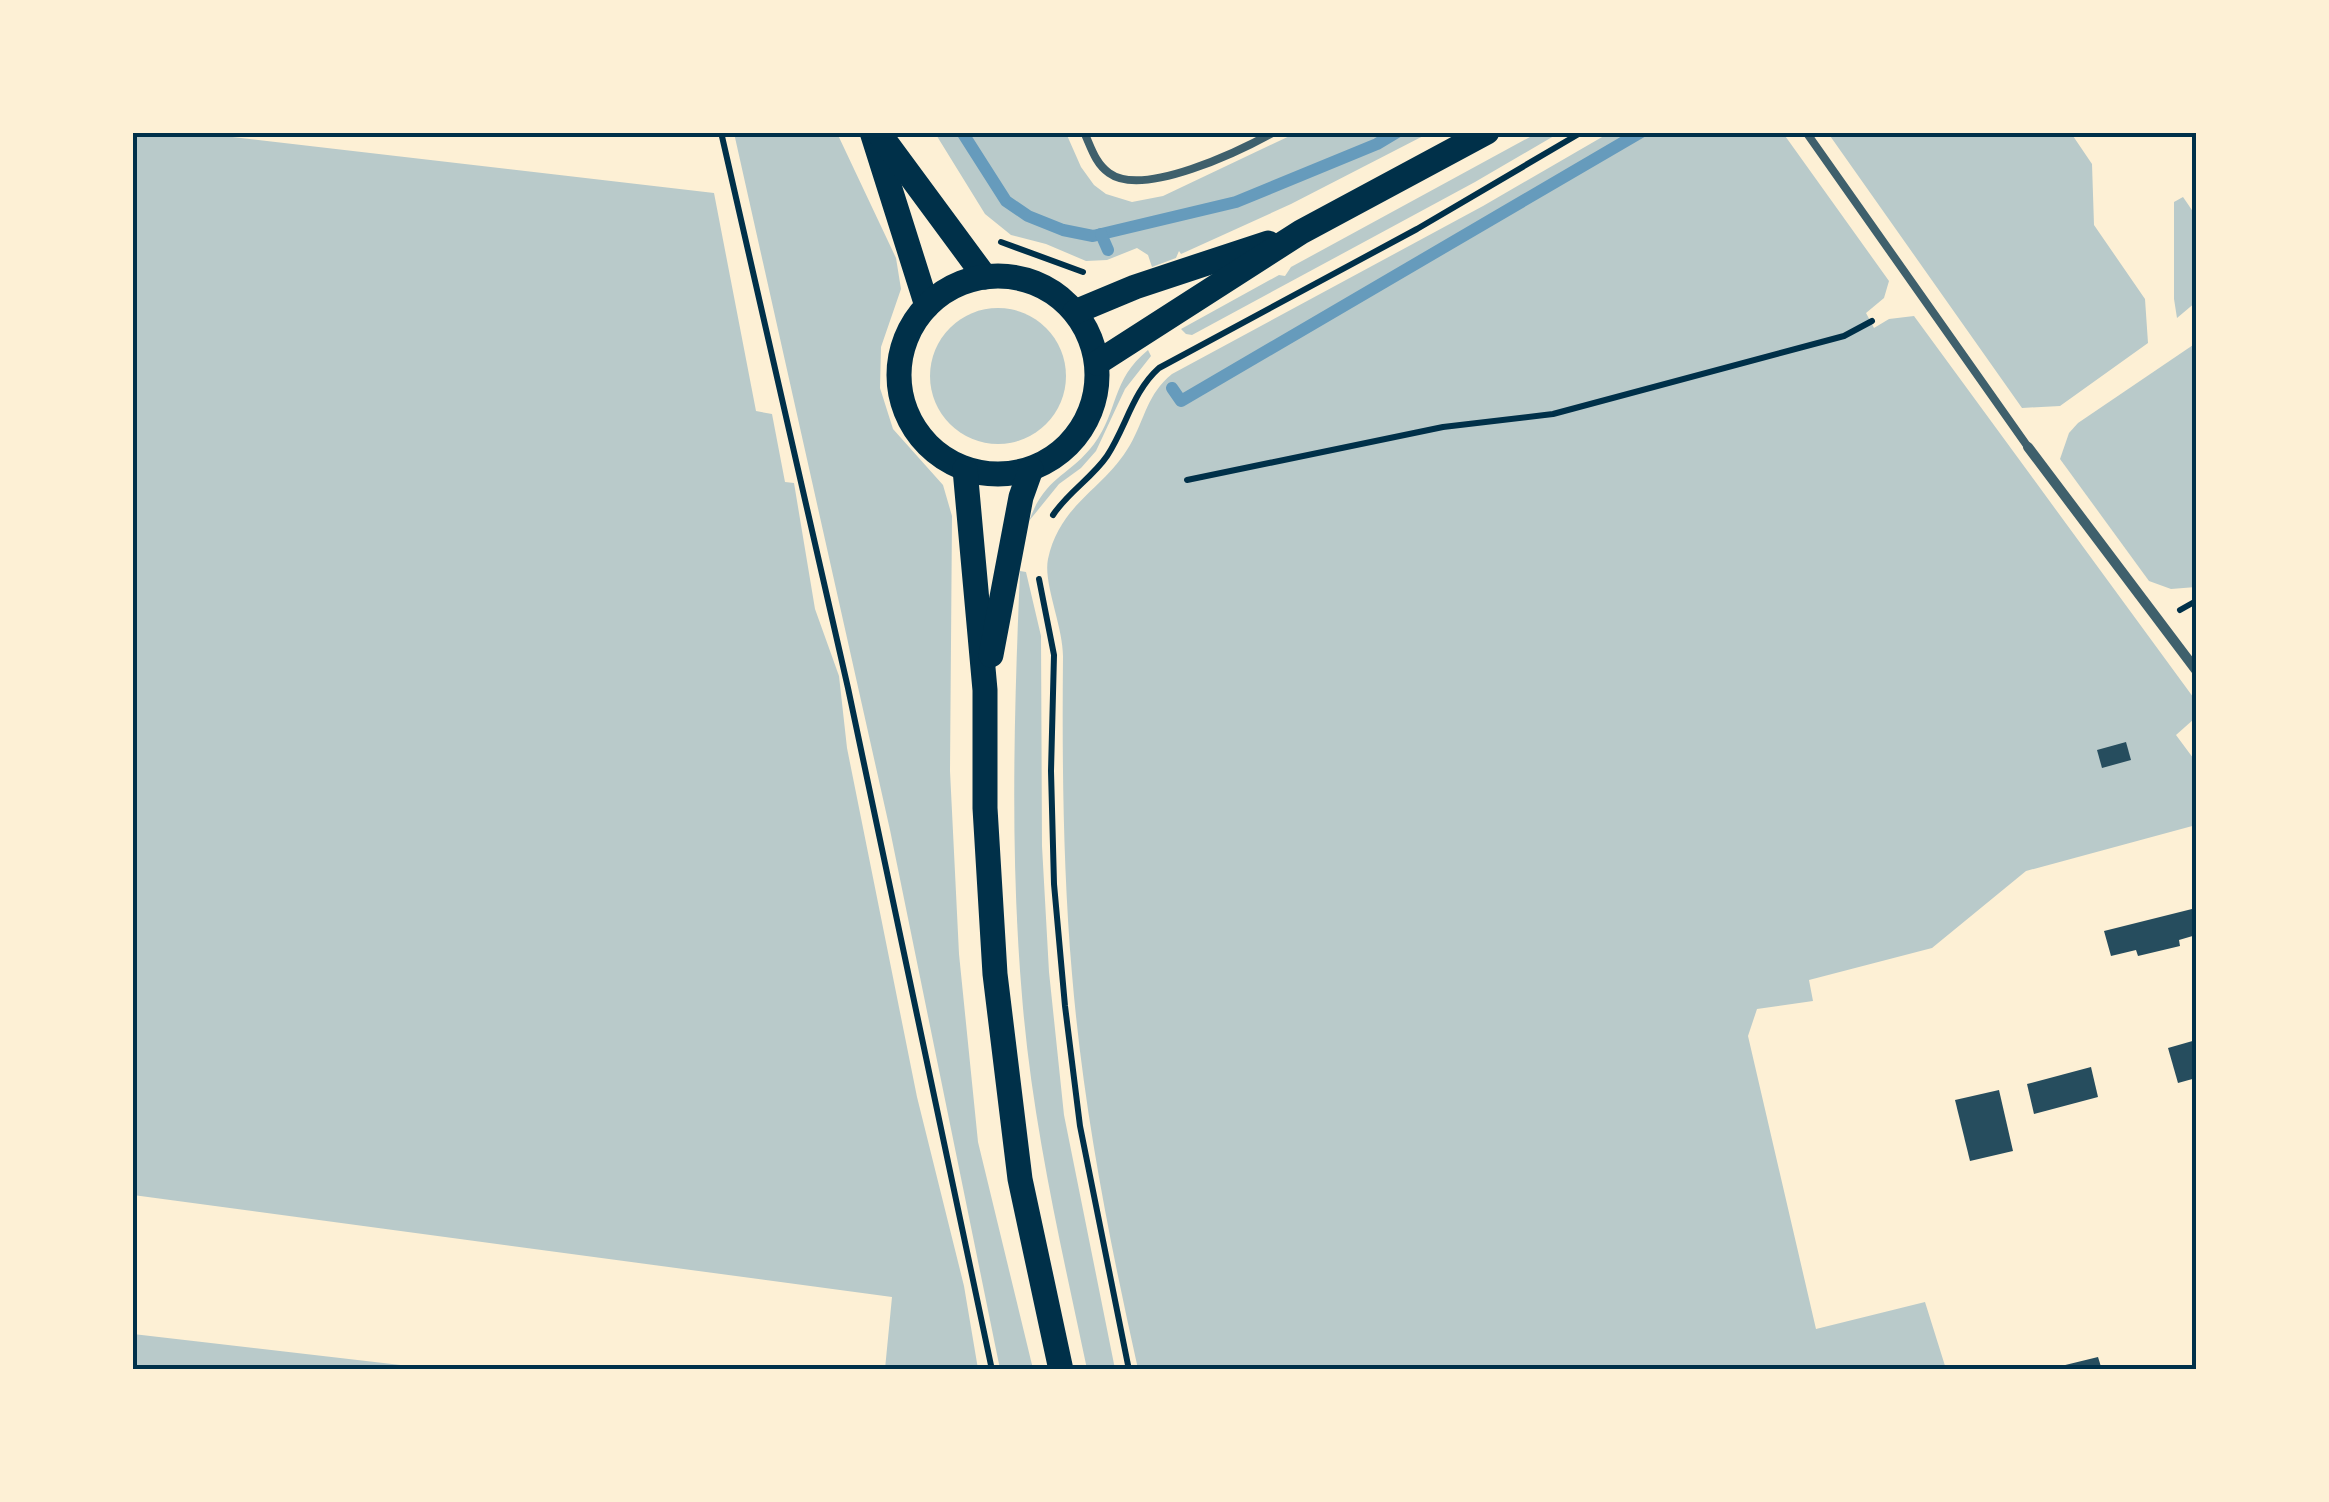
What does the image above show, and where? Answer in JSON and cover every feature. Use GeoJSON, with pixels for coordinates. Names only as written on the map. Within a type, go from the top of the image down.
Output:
{"type":"FeatureCollection","features":[{"type":"Feature","properties":{"kind":"main road"},"geometry":{"type":"LineString","coordinates":[[875,132],[985,277]]}},
{"type":"Feature","properties":{"kind":"main road"},"geometry":{"type":"LineString","coordinates":[[875,132],[927,306]]}},
{"type":"Feature","properties":{"kind":"main road"},"geometry":{"type":"LineString","coordinates":[[1097,363],[1301,232],[1487,132]]}},
{"type":"Feature","properties":{"kind":"main road"},"geometry":{"type":"LineString","coordinates":[[1075,312],[1135,287],[1301,232]]}},
{"type":"Feature","properties":{"kind":"main road"},"geometry":{"type":"LineString","coordinates":[[985,277],[1028,280],[1054,292],[1075,312],[1092,342],[1097,363],[1095,400],[1080,433],[1053,459],[1031,470],[992,475],[966,470],[931,449],[914,428],[903,404],[899,378],[902,352],[911,328],[927,306],[960,284],[985,277]]}},
{"type":"Feature","properties":{"kind":"main road"},"geometry":{"type":"LineString","coordinates":[[966,470],[985,690],[985,808],[995,974],[1020,1179],[1061,1370]]}},
{"type":"Feature","properties":{"kind":"main road"},"geometry":{"type":"LineString","coordinates":[[985,690],[1021,497],[1031,470]]}},
{"type":"Feature","properties":{"kind":"street"},"geometry":{"type":"LineString","coordinates":[[2028,447],[2196,670]]}},
{"type":"Feature","properties":{"kind":"lane"},"geometry":{"type":"LineString","coordinates":[[1084,132],[1097,161],[1110,174],[1126,181],[1145,182],[1252,144],[1274,132]]}},
{"type":"Feature","properties":{"kind":"lane"},"geometry":{"type":"LineString","coordinates":[[1806,132],[2028,447]]}},
{"type":"Feature","properties":{"kind":"path"},"geometry":{"type":"LineString","coordinates":[[721,132],[852,707],[992,1370]]}},
{"type":"Feature","properties":{"kind":"path"},"geometry":{"type":"LineString","coordinates":[[1046,526],[1061,502],[1100,466],[1141,388],[1159,368],[1417,229],[1582,132]]}},
{"type":"Feature","properties":{"kind":"path"},"geometry":{"type":"LineString","coordinates":[[995,238],[1074,270],[1097,272]]}},
{"type":"Feature","properties":{"kind":"path"},"geometry":{"type":"LineString","coordinates":[[1187,480],[1443,427],[1553,414],[1826,341],[1872,322]]}},
{"type":"Feature","properties":{"kind":"path"},"geometry":{"type":"LineString","coordinates":[[1038,573],[1054,655],[1054,884],[1065,1006],[1086,1162],[1128,1370]]}},
{"type":"Feature","properties":{"kind":"shaded area"},"geometry":{"type":"Polygon","coordinates":[[[1539,132],[1559,133],[1192,335],[1181,329],[1279,275],[1285,276],[1291,267],[1539,132]]]}},
{"type":"Feature","properties":{"kind":"shaded area"},"geometry":{"type":"Polygon","coordinates":[[[132,133],[198,133],[714,193],[756,411],[772,414],[785,482],[794,483],[815,609],[839,676],[847,748],[917,1097],[964,1286],[978,1369],[885,1369],[892,1297],[133,1195],[132,133]]]}},
{"type":"Feature","properties":{"kind":"shaded area"},"geometry":{"type":"Polygon","coordinates":[[[734,133],[837,133],[896,258],[901,289],[881,347],[880,388],[893,429],[943,485],[952,516],[950,771],[959,954],[978,1142],[1033,1369],[1000,1369],[890,830],[734,133]]]}},
{"type":"Feature","properties":{"kind":"shaded area"},"geometry":{"type":"Polygon","coordinates":[[[935,133],[1066,133],[1094,185],[1106,194],[1132,202],[1163,196],[1296,133],[1429,133],[1291,204],[1181,254],[1179,251],[1176,258],[1152,267],[1148,255],[1137,248],[1107,260],[1086,261],[1011,235],[985,214],[935,133]]]}},
{"type":"Feature","properties":{"kind":"shaded area"},"geometry":{"type":"Polygon","coordinates":[[[1609,133],[1783,133],[1889,281],[1884,298],[1866,313],[1874,328],[1889,319],[1914,316],[2196,701],[2194,719],[2176,735],[2196,762],[2196,825],[2026,871],[1932,948],[1809,980],[1813,1001],[1757,1009],[1748,1036],[1816,1329],[1925,1302],[1946,1369],[1138,1369],[1098,1173],[1077,1024],[1065,855],[1063,656],[1047,569],[1054,540],[1072,510],[1120,461],[1152,398],[1172,374],[1483,206],[1609,133]]]}},
{"type":"Feature","properties":{"kind":"shaded area"},"geometry":{"type":"Polygon","coordinates":[[[1828,133],[2071,133],[2092,164],[2094,225],[2145,299],[2148,343],[2060,406],[2022,408],[1828,133]]]}},
{"type":"Feature","properties":{"kind":"shaded area"},"geometry":{"type":"Polygon","coordinates":[[[2183,197],[2196,216],[2196,302],[2177,318],[2174,202],[2183,197]]]}},
{"type":"Feature","properties":{"kind":"shaded area"},"geometry":{"type":"Polygon","coordinates":[[[998,308],[1024,313],[1046,328],[1061,350],[1066,376],[1061,402],[1046,424],[1024,439],[998,444],[972,439],[950,424],[935,402],[930,376],[935,350],[950,328],[972,313],[998,308]]]}},
{"type":"Feature","properties":{"kind":"shaded area"},"geometry":{"type":"Polygon","coordinates":[[[2196,343],[2196,587],[2171,589],[2149,581],[2060,459],[2069,433],[2078,423],[2196,343]]]}},
{"type":"Feature","properties":{"kind":"shaded area"},"geometry":{"type":"Polygon","coordinates":[[[1148,350],[1151,356],[1125,389],[1096,451],[1059,484],[1029,521],[1050,485],[1094,444],[1127,373],[1148,350]]]}},
{"type":"Feature","properties":{"kind":"shaded area"},"geometry":{"type":"Polygon","coordinates":[[[1020,571],[1026,572],[1041,636],[1042,846],[1049,972],[1064,1115],[1115,1369],[1087,1369],[1048,1184],[1027,1043],[1018,943],[1015,837],[1020,571]]]}},
{"type":"Feature","properties":{"kind":"shaded area"},"geometry":{"type":"Polygon","coordinates":[[[133,1334],[435,1369],[133,1369],[133,1334]]]}},
{"type":"Feature","properties":{"kind":"building"},"geometry":{"type":"Polygon","coordinates":[[[2126,742],[2131,760],[2102,768],[2097,750],[2126,742]]]}},
{"type":"Feature","properties":{"kind":"building"},"geometry":{"type":"Polygon","coordinates":[[[2196,908],[2196,935],[2179,940],[2180,946],[2138,956],[2136,950],[2111,956],[2104,931],[2196,908]]]}},
{"type":"Feature","properties":{"kind":"building"},"geometry":{"type":"Polygon","coordinates":[[[2196,1040],[2196,1078],[2178,1083],[2168,1048],[2196,1040]]]}},
{"type":"Feature","properties":{"kind":"building"},"geometry":{"type":"Polygon","coordinates":[[[2091,1067],[2098,1097],[2034,1114],[2027,1084],[2091,1067]]]}},
{"type":"Feature","properties":{"kind":"building"},"geometry":{"type":"Polygon","coordinates":[[[1999,1090],[2013,1151],[1970,1161],[1955,1100],[1999,1090]]]}},
{"type":"Feature","properties":{"kind":"building"},"geometry":{"type":"Polygon","coordinates":[[[2098,1357],[2102,1370],[2053,1370],[2053,1368],[2098,1357]]]}},
{"type":"Feature","properties":{"kind":"waterway"},"geometry":{"type":"LineString","coordinates":[[962,132],[1006,201],[1028,216],[1063,230],[1093,236],[1236,202],[1377,144],[1397,132]]}},
{"type":"Feature","properties":{"kind":"waterway"},"geometry":{"type":"LineString","coordinates":[[1172,388],[1181,401],[1641,132]]}},
{"type":"Feature","properties":{"kind":"waterway"},"geometry":{"type":"LineString","coordinates":[[1101,234],[1108,250]]}}]}
